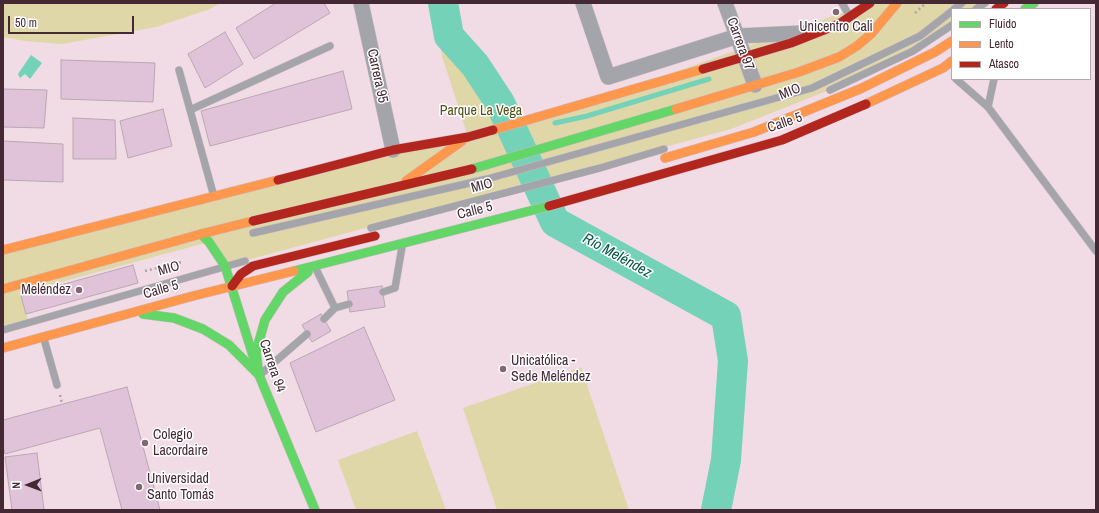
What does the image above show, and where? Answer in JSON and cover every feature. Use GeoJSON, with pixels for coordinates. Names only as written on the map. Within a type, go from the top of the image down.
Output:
{"type":"FeatureCollection","features":[{"type":"Feature","properties":{"kind":"main road"},"geometry":{"type":"LineString","coordinates":[[6,292],[201,234],[397,188],[483,166],[806,70],[844,54],[864,40],[897,3]]}},
{"type":"Feature","properties":{"kind":"main road"},"geometry":{"type":"LineString","coordinates":[[3,250],[393,150],[471,136],[581,106],[745,57],[821,32],[850,18],[866,4]]}},
{"type":"Feature","properties":{"kind":"main road"},"geometry":{"type":"LineString","coordinates":[[232,286],[242,274],[253,266],[754,132],[860,89],[935,52],[951,41]]}},
{"type":"Feature","properties":{"kind":"main road","name":"Calle 5"},"geometry":{"type":"LineString","coordinates":[[3,348],[232,286],[316,267],[498,220],[606,191],[782,140],[948,73]]}},
{"type":"Feature","properties":{"kind":"main road"},"geometry":{"type":"LineString","coordinates":[[397,188],[471,136]]}},
{"type":"Feature","properties":{"kind":"main road"},"geometry":{"type":"LineString","coordinates":[[156,210],[175,217]]}},
{"type":"Feature","properties":{"kind":"main road","name":"Carrera 94"},"geometry":{"type":"LineString","coordinates":[[191,226],[210,242],[225,266],[258,375],[315,510]]}},
{"type":"Feature","properties":{"kind":"main road"},"geometry":{"type":"LineString","coordinates":[[258,375],[256,352],[265,320],[283,292],[295,281],[316,267]]}},
{"type":"Feature","properties":{"kind":"main road"},"geometry":{"type":"LineString","coordinates":[[128,314],[143,314],[174,318],[203,328],[240,355],[258,375]]}},
{"type":"Feature","properties":{"kind":"street","name":"Carrera 95"},"geometry":{"type":"LineString","coordinates":[[361,3],[393,150]]}},
{"type":"Feature","properties":{"kind":"street"},"geometry":{"type":"LineString","coordinates":[[583,3],[608,77],[738,36],[821,32]]}},
{"type":"Feature","properties":{"kind":"street","name":"Carrera 97"},"geometry":{"type":"LineString","coordinates":[[725,3],[755,85]]}},
{"type":"Feature","properties":{"kind":"lane"},"geometry":{"type":"LineString","coordinates":[[842,3],[850,18]]}},
{"type":"Feature","properties":{"kind":"lane","name":"MIO"},"geometry":{"type":"LineString","coordinates":[[245,234],[487,179],[812,88],[920,36],[951,12]]}},
{"type":"Feature","properties":{"kind":"lane","name":"MIO"},"geometry":{"type":"LineString","coordinates":[[819,94],[913,51],[951,26]]}},
{"type":"Feature","properties":{"kind":"lane"},"geometry":{"type":"LineString","coordinates":[[190,110],[330,46]]}},
{"type":"Feature","properties":{"kind":"lane"},"geometry":{"type":"LineString","coordinates":[[180,70],[213,196]]}},
{"type":"Feature","properties":{"kind":"lane"},"geometry":{"type":"LineString","coordinates":[[957,80],[988,107],[1096,251]]}},
{"type":"Feature","properties":{"kind":"lane"},"geometry":{"type":"LineString","coordinates":[[988,107],[994,80]]}},
{"type":"Feature","properties":{"kind":"lane"},"geometry":{"type":"LineString","coordinates":[[601,172],[673,146]]}},
{"type":"Feature","properties":{"kind":"lane","name":"MIO"},"geometry":{"type":"LineString","coordinates":[[363,230],[493,201]]}},
{"type":"Feature","properties":{"kind":"lane","name":"MIO"},"geometry":{"type":"LineString","coordinates":[[3,330],[225,266],[340,236]]}},
{"type":"Feature","properties":{"kind":"lane"},"geometry":{"type":"LineString","coordinates":[[383,292],[395,288],[403,244]]}},
{"type":"Feature","properties":{"kind":"lane"},"geometry":{"type":"LineString","coordinates":[[316,267],[335,308]]}},
{"type":"Feature","properties":{"kind":"lane"},"geometry":{"type":"LineString","coordinates":[[6,292],[44,286]]}},
{"type":"Feature","properties":{"kind":"lane"},"geometry":{"type":"LineString","coordinates":[[324,319],[335,308],[349,304]]}},
{"type":"Feature","properties":{"kind":"lane"},"geometry":{"type":"LineString","coordinates":[[258,375],[307,334]]}},
{"type":"Feature","properties":{"kind":"lane"},"geometry":{"type":"LineString","coordinates":[[44,337],[57,385]]}},
{"type":"Feature","properties":{"kind":"path"},"geometry":{"type":"LineString","coordinates":[[142,272],[182,262]]}},
{"type":"Feature","properties":{"kind":"green space"},"geometry":{"type":"Polygon","coordinates":[[[3,3],[221,3],[210,9],[156,27],[62,44],[25,41],[3,37],[3,3]]]}},
{"type":"Feature","properties":{"kind":"green space","name":"Parque La Vega"},"geometry":{"type":"Polygon","coordinates":[[[433,3],[443,3],[449,36],[475,65],[500,103],[511,125],[581,105],[870,3],[985,3],[978,8],[951,8],[951,26],[913,51],[827,91],[731,129],[225,266],[209,242],[20,293],[29,323],[3,330],[3,250],[468,137],[442,56],[433,3]]]}},
{"type":"Feature","properties":{"kind":"green space"},"geometry":{"type":"Polygon","coordinates":[[[581,367],[629,510],[497,510],[463,408],[581,367]]]}},
{"type":"Feature","properties":{"kind":"green space"},"geometry":{"type":"Polygon","coordinates":[[[417,431],[446,510],[356,510],[338,460],[417,431]]]}},
{"type":"Feature","properties":{"kind":"shaded area"},"geometry":{"type":"Polygon","coordinates":[[[31,55],[42,63],[30,79],[25,74],[20,78],[18,74],[31,55]]]}},
{"type":"Feature","properties":{"kind":"building"},"geometry":{"type":"Polygon","coordinates":[[[276,3],[324,3],[330,13],[254,59],[236,28],[276,3]]]}},
{"type":"Feature","properties":{"kind":"building"},"geometry":{"type":"Polygon","coordinates":[[[225,32],[243,64],[205,88],[188,54],[225,32]]]}},
{"type":"Feature","properties":{"kind":"building"},"geometry":{"type":"Polygon","coordinates":[[[61,60],[155,63],[153,102],[61,99],[61,60]]]}},
{"type":"Feature","properties":{"kind":"building"},"geometry":{"type":"Polygon","coordinates":[[[343,71],[352,109],[210,146],[201,111],[343,71]]]}},
{"type":"Feature","properties":{"kind":"building"},"geometry":{"type":"Polygon","coordinates":[[[3,89],[47,90],[44,128],[3,127],[3,89]]]}},
{"type":"Feature","properties":{"kind":"building"},"geometry":{"type":"Polygon","coordinates":[[[163,109],[172,146],[128,158],[120,121],[163,109]]]}},
{"type":"Feature","properties":{"kind":"building"},"geometry":{"type":"Polygon","coordinates":[[[73,118],[115,120],[116,159],[73,159],[73,118]]]}},
{"type":"Feature","properties":{"kind":"building"},"geometry":{"type":"Polygon","coordinates":[[[3,141],[63,144],[63,182],[3,180],[3,141]]]}},
{"type":"Feature","properties":{"kind":"building","name":"Meléndez"},"geometry":{"type":"Polygon","coordinates":[[[133,265],[138,283],[26,314],[21,296],[133,265]]]}},
{"type":"Feature","properties":{"kind":"building"},"geometry":{"type":"Polygon","coordinates":[[[382,286],[385,307],[350,312],[347,291],[382,286]]]}},
{"type":"Feature","properties":{"kind":"building"},"geometry":{"type":"Polygon","coordinates":[[[321,314],[331,331],[312,342],[302,325],[321,314]]]}},
{"type":"Feature","properties":{"kind":"building"},"geometry":{"type":"Polygon","coordinates":[[[364,327],[395,400],[316,432],[290,363],[364,327]]]}},
{"type":"Feature","properties":{"kind":"building"},"geometry":{"type":"Polygon","coordinates":[[[127,387],[160,510],[122,510],[100,428],[5,454],[3,446],[3,420],[127,387]]]}},
{"type":"Feature","properties":{"kind":"building"},"geometry":{"type":"Polygon","coordinates":[[[37,453],[44,510],[12,510],[5,457],[37,453]]]}},
{"type":"Feature","properties":{"kind":"waterway","name":"Río Meléndez"},"geometry":{"type":"LineString","coordinates":[[443,3],[449,36],[475,65],[500,103],[555,222],[726,316],[733,361],[726,460],[716,510]]}},
{"type":"Feature","properties":{"kind":"waterway"},"geometry":{"type":"LineString","coordinates":[[555,123],[587,116],[709,79]]}},
{"type":"Feature","properties":{"kind":"traffic: fast"},"geometry":{"type":"LineString","coordinates":[[1026,8],[1034,3]]}},
{"type":"Feature","properties":{"kind":"traffic: fast"},"geometry":{"type":"LineString","coordinates":[[472,169],[676,109]]}},
{"type":"Feature","properties":{"kind":"traffic: fast"},"geometry":{"type":"LineString","coordinates":[[294,271],[549,206]]}},
{"type":"Feature","properties":{"kind":"traffic: fast"},"geometry":{"type":"LineString","coordinates":[[201,234],[209,242],[225,266],[259,375],[315,510]]}},
{"type":"Feature","properties":{"kind":"traffic: fast"},"geometry":{"type":"LineString","coordinates":[[259,375],[256,352],[265,320],[283,292],[308,272]]}},
{"type":"Feature","properties":{"kind":"traffic: fast"},"geometry":{"type":"LineString","coordinates":[[143,314],[174,318],[203,329],[229,345],[259,375]]}},
{"type":"Feature","properties":{"kind":"traffic: slow"},"geometry":{"type":"LineString","coordinates":[[676,109],[799,72],[839,57],[857,46],[871,34],[897,3]]}},
{"type":"Feature","properties":{"kind":"traffic: slow"},"geometry":{"type":"LineString","coordinates":[[665,158],[754,132],[860,89],[935,52],[951,42]]}},
{"type":"Feature","properties":{"kind":"traffic: slow"},"geometry":{"type":"LineString","coordinates":[[866,104],[943,68],[951,62]]}},
{"type":"Feature","properties":{"kind":"traffic: slow"},"geometry":{"type":"LineString","coordinates":[[493,130],[703,69]]}},
{"type":"Feature","properties":{"kind":"traffic: slow"},"geometry":{"type":"LineString","coordinates":[[406,181],[462,141]]}},
{"type":"Feature","properties":{"kind":"traffic: slow"},"geometry":{"type":"LineString","coordinates":[[3,250],[278,180]]}},
{"type":"Feature","properties":{"kind":"traffic: slow"},"geometry":{"type":"LineString","coordinates":[[3,289],[253,221]]}},
{"type":"Feature","properties":{"kind":"traffic: slow"},"geometry":{"type":"LineString","coordinates":[[3,348],[193,296],[294,271]]}},
{"type":"Feature","properties":{"kind":"traffic: jam"},"geometry":{"type":"LineString","coordinates":[[703,69],[791,43],[839,24],[870,3]]}},
{"type":"Feature","properties":{"kind":"traffic: jam"},"geometry":{"type":"LineString","coordinates":[[997,8],[1004,3]]}},
{"type":"Feature","properties":{"kind":"traffic: jam"},"geometry":{"type":"LineString","coordinates":[[549,206],[782,140],[866,104]]}},
{"type":"Feature","properties":{"kind":"traffic: jam"},"geometry":{"type":"LineString","coordinates":[[278,180],[393,150],[468,137],[493,130]]}},
{"type":"Feature","properties":{"kind":"traffic: jam"},"geometry":{"type":"LineString","coordinates":[[253,221],[472,169]]}},
{"type":"Feature","properties":{"kind":"traffic: jam"},"geometry":{"type":"LineString","coordinates":[[232,286],[241,274],[253,266],[375,236]]}},
{"type":"Feature","properties":{"kind":"place","name":"Unicentro Cali"},"geometry":{"type":"Point","coordinates":[836,12]}},
{"type":"Feature","properties":{"kind":"place","name":"Meléndez"},"geometry":{"type":"Point","coordinates":[79,290]}},
{"type":"Feature","properties":{"kind":"place","name":"Unicatólica - Sede Meléndez"},"geometry":{"type":"Point","coordinates":[503,369]}},
{"type":"Feature","properties":{"kind":"place","name":"Colegio Lacordaire"},"geometry":{"type":"Point","coordinates":[145,443]}},
{"type":"Feature","properties":{"kind":"place","name":"Universidad Santo Tomás"},"geometry":{"type":"Point","coordinates":[139,487]}}]}
